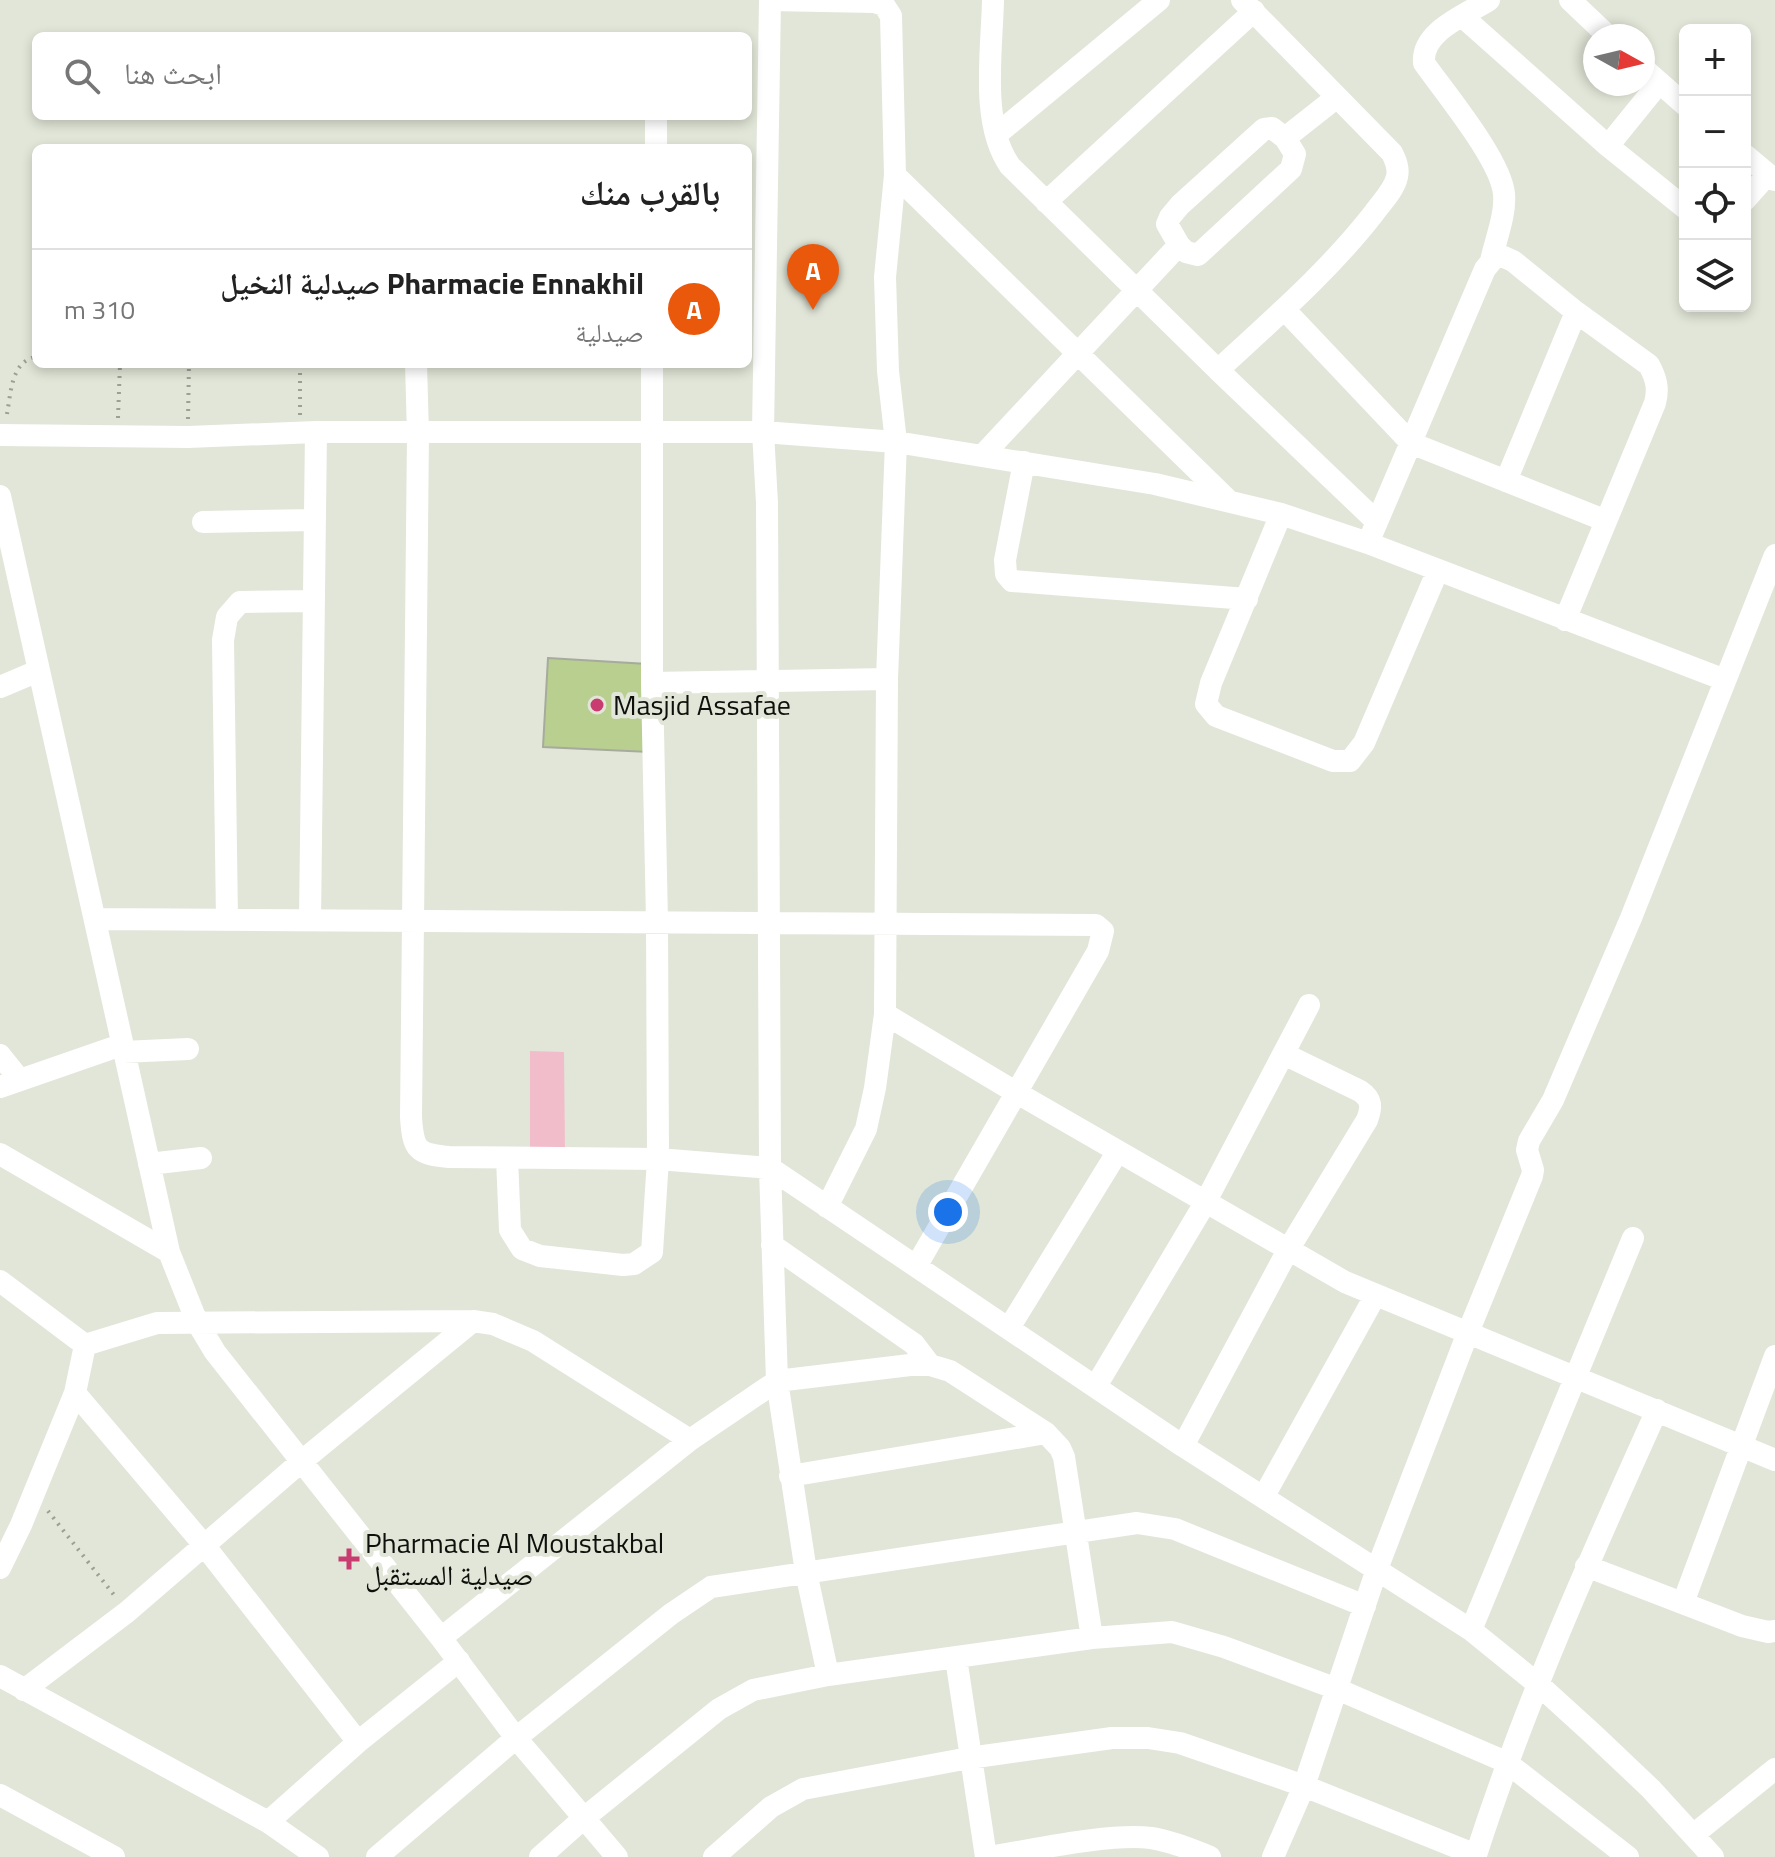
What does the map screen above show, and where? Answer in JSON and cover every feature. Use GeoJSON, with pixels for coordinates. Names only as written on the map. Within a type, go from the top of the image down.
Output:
{"type":"FeatureCollection","features":[{"type":"Feature","properties":{"kind":"street"},"geometry":{"type":"LineString","coordinates":[[827,1207],[866,1129],[885,1014],[887,679],[896,442],[888,371],[885,277],[895,175],[889,9],[874,2],[770,0],[763,432],[767,503],[772,1245],[777,1381],[806,1572],[828,1675]]}},
{"type":"Feature","properties":{"kind":"street"},"geometry":{"type":"LineString","coordinates":[[993,0],[991,104],[996,135],[1010,166],[1135,291],[1376,521]]}},
{"type":"Feature","properties":{"kind":"street"},"geometry":{"type":"LineString","coordinates":[[996,135],[1159,0]]}},
{"type":"Feature","properties":{"kind":"street"},"geometry":{"type":"LineString","coordinates":[[1368,543],[1491,261],[1503,209],[1501,181],[1474,135],[1424,63],[1425,48],[1431,38],[1489,0]]}},
{"type":"Feature","properties":{"kind":"street"},"geometry":{"type":"LineString","coordinates":[[1570,0],[1595,24]]}},
{"type":"Feature","properties":{"kind":"street"},"geometry":{"type":"LineString","coordinates":[[1046,202],[1248,6],[1392,153],[1398,165],[1392,189],[1357,235],[1218,370]]}},
{"type":"Feature","properties":{"kind":"street"},"geometry":{"type":"LineString","coordinates":[[1463,17],[1608,146],[1679,203]]}},
{"type":"Feature","properties":{"kind":"street"},"geometry":{"type":"LineString","coordinates":[[1655,79],[1679,100]]}},
{"type":"Feature","properties":{"kind":"street"},"geometry":{"type":"LineString","coordinates":[[1608,146],[1638,96]]}},
{"type":"Feature","properties":{"kind":"street"},"geometry":{"type":"LineString","coordinates":[[1285,138],[1337,97]]}},
{"type":"Feature","properties":{"kind":"street"},"geometry":{"type":"LineString","coordinates":[[656,120],[656,144]]}},
{"type":"Feature","properties":{"kind":"street"},"geometry":{"type":"LineString","coordinates":[[1272,128],[1285,138],[1295,154],[1291,169],[1198,255],[1186,252],[1179,245],[1167,224],[1180,205],[1264,129],[1272,128]]}},
{"type":"Feature","properties":{"kind":"street"},"geometry":{"type":"LineString","coordinates":[[1751,160],[1772,177],[1751,195]]}},
{"type":"Feature","properties":{"kind":"street"},"geometry":{"type":"LineString","coordinates":[[895,175],[1229,501]]}},
{"type":"Feature","properties":{"kind":"street"},"geometry":{"type":"LineString","coordinates":[[982,456],[1179,245]]}},
{"type":"Feature","properties":{"kind":"street"},"geometry":{"type":"LineString","coordinates":[[1491,261],[1499,256],[1513,261],[1649,365],[1657,386],[1655,403],[1565,620]]}},
{"type":"Feature","properties":{"kind":"street"},"geometry":{"type":"LineString","coordinates":[[1284,309],[1411,443],[1604,520]]}},
{"type":"Feature","properties":{"kind":"street"},"geometry":{"type":"LineString","coordinates":[[1506,481],[1576,312]]}},
{"type":"Feature","properties":{"kind":"street"},"geometry":{"type":"LineString","coordinates":[[416,368],[418,434],[411,920],[413,1140],[421,1152],[429,1155],[507,1158],[658,1159],[770,1168],[1183,1446],[1471,1630],[1539,1685],[1651,1789],[1713,1857]]}},
{"type":"Feature","properties":{"kind":"street"},"geometry":{"type":"LineString","coordinates":[[507,1158],[510,1230],[522,1249],[540,1256],[623,1265],[634,1264],[652,1252],[658,1159],[652,368]]}},
{"type":"Feature","properties":{"kind":"street"},"geometry":{"type":"LineString","coordinates":[[3,435],[188,437],[308,432],[763,432],[896,442],[1155,484],[1281,514],[1368,543],[1725,680]]}},
{"type":"Feature","properties":{"kind":"street"},"geometry":{"type":"LineString","coordinates":[[308,432],[315,520],[310,920]]}},
{"type":"Feature","properties":{"kind":"street"},"geometry":{"type":"LineString","coordinates":[[1024,462],[1005,560],[1006,574],[1012,581],[1247,599]]}},
{"type":"Feature","properties":{"kind":"street"},"geometry":{"type":"LineString","coordinates":[[0,496],[169,1252],[197,1322],[215,1352],[459,1661],[516,1738],[617,1857]]}},
{"type":"Feature","properties":{"kind":"street"},"geometry":{"type":"LineString","coordinates":[[1281,514],[1206,696],[1208,709],[1216,716],[1342,763],[1356,756],[1364,743],[1438,570]]}},
{"type":"Feature","properties":{"kind":"street"},"geometry":{"type":"LineString","coordinates":[[203,522],[315,520]]}},
{"type":"Feature","properties":{"kind":"street"},"geometry":{"type":"LineString","coordinates":[[1273,1857],[1304,1786],[1377,1569],[1532,1176],[1527,1150],[1529,1141],[1553,1100],[1619,946],[1775,555]]}},
{"type":"Feature","properties":{"kind":"street"},"geometry":{"type":"LineString","coordinates":[[227,919],[223,640],[227,617],[240,602],[314,601]]}},
{"type":"Feature","properties":{"kind":"street"},"geometry":{"type":"LineString","coordinates":[[0,687],[38,671]]}},
{"type":"Feature","properties":{"kind":"street"},"geometry":{"type":"LineString","coordinates":[[652,683],[887,679]]}},
{"type":"Feature","properties":{"kind":"street"},"geometry":{"type":"LineString","coordinates":[[97,919],[1080,923],[1100,927],[1103,935],[1098,951],[917,1265]]}},
{"type":"Feature","properties":{"kind":"street"},"geometry":{"type":"LineString","coordinates":[[1096,1386],[1205,1203],[1309,1005]]}},
{"type":"Feature","properties":{"kind":"street"},"geometry":{"type":"LineString","coordinates":[[885,1014],[1205,1203],[1375,1296],[1775,1460]]}},
{"type":"Feature","properties":{"kind":"street"},"geometry":{"type":"LineString","coordinates":[[0,1055],[10,1084],[122,1048],[188,1049]]}},
{"type":"Feature","properties":{"kind":"street"},"geometry":{"type":"LineString","coordinates":[[1183,1446],[1288,1250],[1367,1120],[1371,1105],[1360,1091],[1284,1054]]}},
{"type":"Feature","properties":{"kind":"street"},"geometry":{"type":"LineString","coordinates":[[1009,1328],[1118,1151]]}},
{"type":"Feature","properties":{"kind":"street"},"geometry":{"type":"LineString","coordinates":[[0,1154],[169,1252]]}},
{"type":"Feature","properties":{"kind":"street"},"geometry":{"type":"LineString","coordinates":[[149,1164],[201,1158]]}},
{"type":"Feature","properties":{"kind":"street"},"geometry":{"type":"LineString","coordinates":[[1471,1630],[1633,1238]]}},
{"type":"Feature","properties":{"kind":"street"},"geometry":{"type":"LineString","coordinates":[[772,1245],[914,1344],[930,1365]]}},
{"type":"Feature","properties":{"kind":"street"},"geometry":{"type":"LineString","coordinates":[[0,1281],[85,1345]]}},
{"type":"Feature","properties":{"kind":"street"},"geometry":{"type":"LineString","coordinates":[[1264,1496],[1375,1296]]}},
{"type":"Feature","properties":{"kind":"street"},"geometry":{"type":"LineString","coordinates":[[85,1345],[157,1323],[473,1321],[493,1324],[533,1341],[690,1440]]}},
{"type":"Feature","properties":{"kind":"street"},"geometry":{"type":"LineString","coordinates":[[24,1690],[127,1612],[302,1461],[473,1321]]}},
{"type":"Feature","properties":{"kind":"street"},"geometry":{"type":"LineString","coordinates":[[0,1568],[75,1393],[85,1345]]}},
{"type":"Feature","properties":{"kind":"street"},"geometry":{"type":"LineString","coordinates":[[1683,1603],[1775,1356]]}},
{"type":"Feature","properties":{"kind":"street"},"geometry":{"type":"LineString","coordinates":[[441,1638],[690,1440],[777,1381],[910,1365],[930,1365],[950,1371],[1046,1433],[1060,1448],[1064,1457],[1092,1638]]}},
{"type":"Feature","properties":{"kind":"street"},"geometry":{"type":"LineString","coordinates":[[75,1393],[204,1545],[358,1742]]}},
{"type":"Feature","properties":{"kind":"street"},"geometry":{"type":"LineString","coordinates":[[714,1857],[771,1807],[803,1789],[969,1758],[1112,1738],[1148,1738],[1180,1743],[1304,1786],[1477,1856],[1506,1762],[1586,1566],[1657,1410]]}},
{"type":"Feature","properties":{"kind":"street"},"geometry":{"type":"LineString","coordinates":[[790,1476],[1046,1433]]}},
{"type":"Feature","properties":{"kind":"street"},"geometry":{"type":"LineString","coordinates":[[377,1857],[516,1738],[700,1592],[723,1584],[1137,1523],[1175,1529],[1365,1606]]}},
{"type":"Feature","properties":{"kind":"street"},"geometry":{"type":"LineString","coordinates":[[1586,1566],[1742,1626],[1775,1631]]}},
{"type":"Feature","properties":{"kind":"street"},"geometry":{"type":"LineString","coordinates":[[540,1857],[719,1709],[739,1697],[773,1686],[828,1675],[1147,1632],[1190,1635],[1337,1689],[1506,1762],[1628,1857]]}},
{"type":"Feature","properties":{"kind":"street"},"geometry":{"type":"LineString","coordinates":[[956,1658],[969,1758],[988,1857],[1122,1838],[1149,1838],[1174,1843],[1210,1857]]}},
{"type":"Feature","properties":{"kind":"street"},"geometry":{"type":"LineString","coordinates":[[268,1822],[358,1742],[459,1661]]}},
{"type":"Feature","properties":{"kind":"street"},"geometry":{"type":"LineString","coordinates":[[0,1676],[268,1822],[318,1857]]}},
{"type":"Feature","properties":{"kind":"street"},"geometry":{"type":"LineString","coordinates":[[1693,1835],[1775,1769]]}},
{"type":"Feature","properties":{"kind":"street"},"geometry":{"type":"LineString","coordinates":[[0,1795],[114,1857]]}},
{"type":"Feature","properties":{"kind":"path"},"geometry":{"type":"LineString","coordinates":[[3,435],[19,366],[24,360],[32,358]]}},
{"type":"Feature","properties":{"kind":"path"},"geometry":{"type":"LineString","coordinates":[[117,436],[120,368]]}},
{"type":"Feature","properties":{"kind":"path"},"geometry":{"type":"LineString","coordinates":[[188,437],[189,368]]}},
{"type":"Feature","properties":{"kind":"path"},"geometry":{"type":"LineString","coordinates":[[300,368],[308,432]]}},
{"type":"Feature","properties":{"kind":"path"},"geometry":{"type":"LineString","coordinates":[[34,1493],[127,1612]]}},
{"type":"Feature","properties":{"kind":"shaded area"},"geometry":{"type":"Polygon","coordinates":[[[530,1051],[564,1052],[565,1155],[530,1155],[530,1051]]]}},
{"type":"Feature","properties":{"kind":"building","name":"Masjid Assafae"},"geometry":{"type":"Polygon","coordinates":[[[548,658],[647,664],[649,752],[543,747],[548,658]]]}},
{"type":"Feature","properties":{"kind":"place","name":"Pharmacie Ennakhil صيدلية النخيل"},"geometry":{"type":"Point","coordinates":[813,310]}},
{"type":"Feature","properties":{"kind":"place","name":"Masjid Assafae"},"geometry":{"type":"Point","coordinates":[597,705]}},
{"type":"Feature","properties":{"kind":"place","name":"Pharmacie Al Moustakbal صيدلية المستقبل"},"geometry":{"type":"Point","coordinates":[349,1559]}}]}
